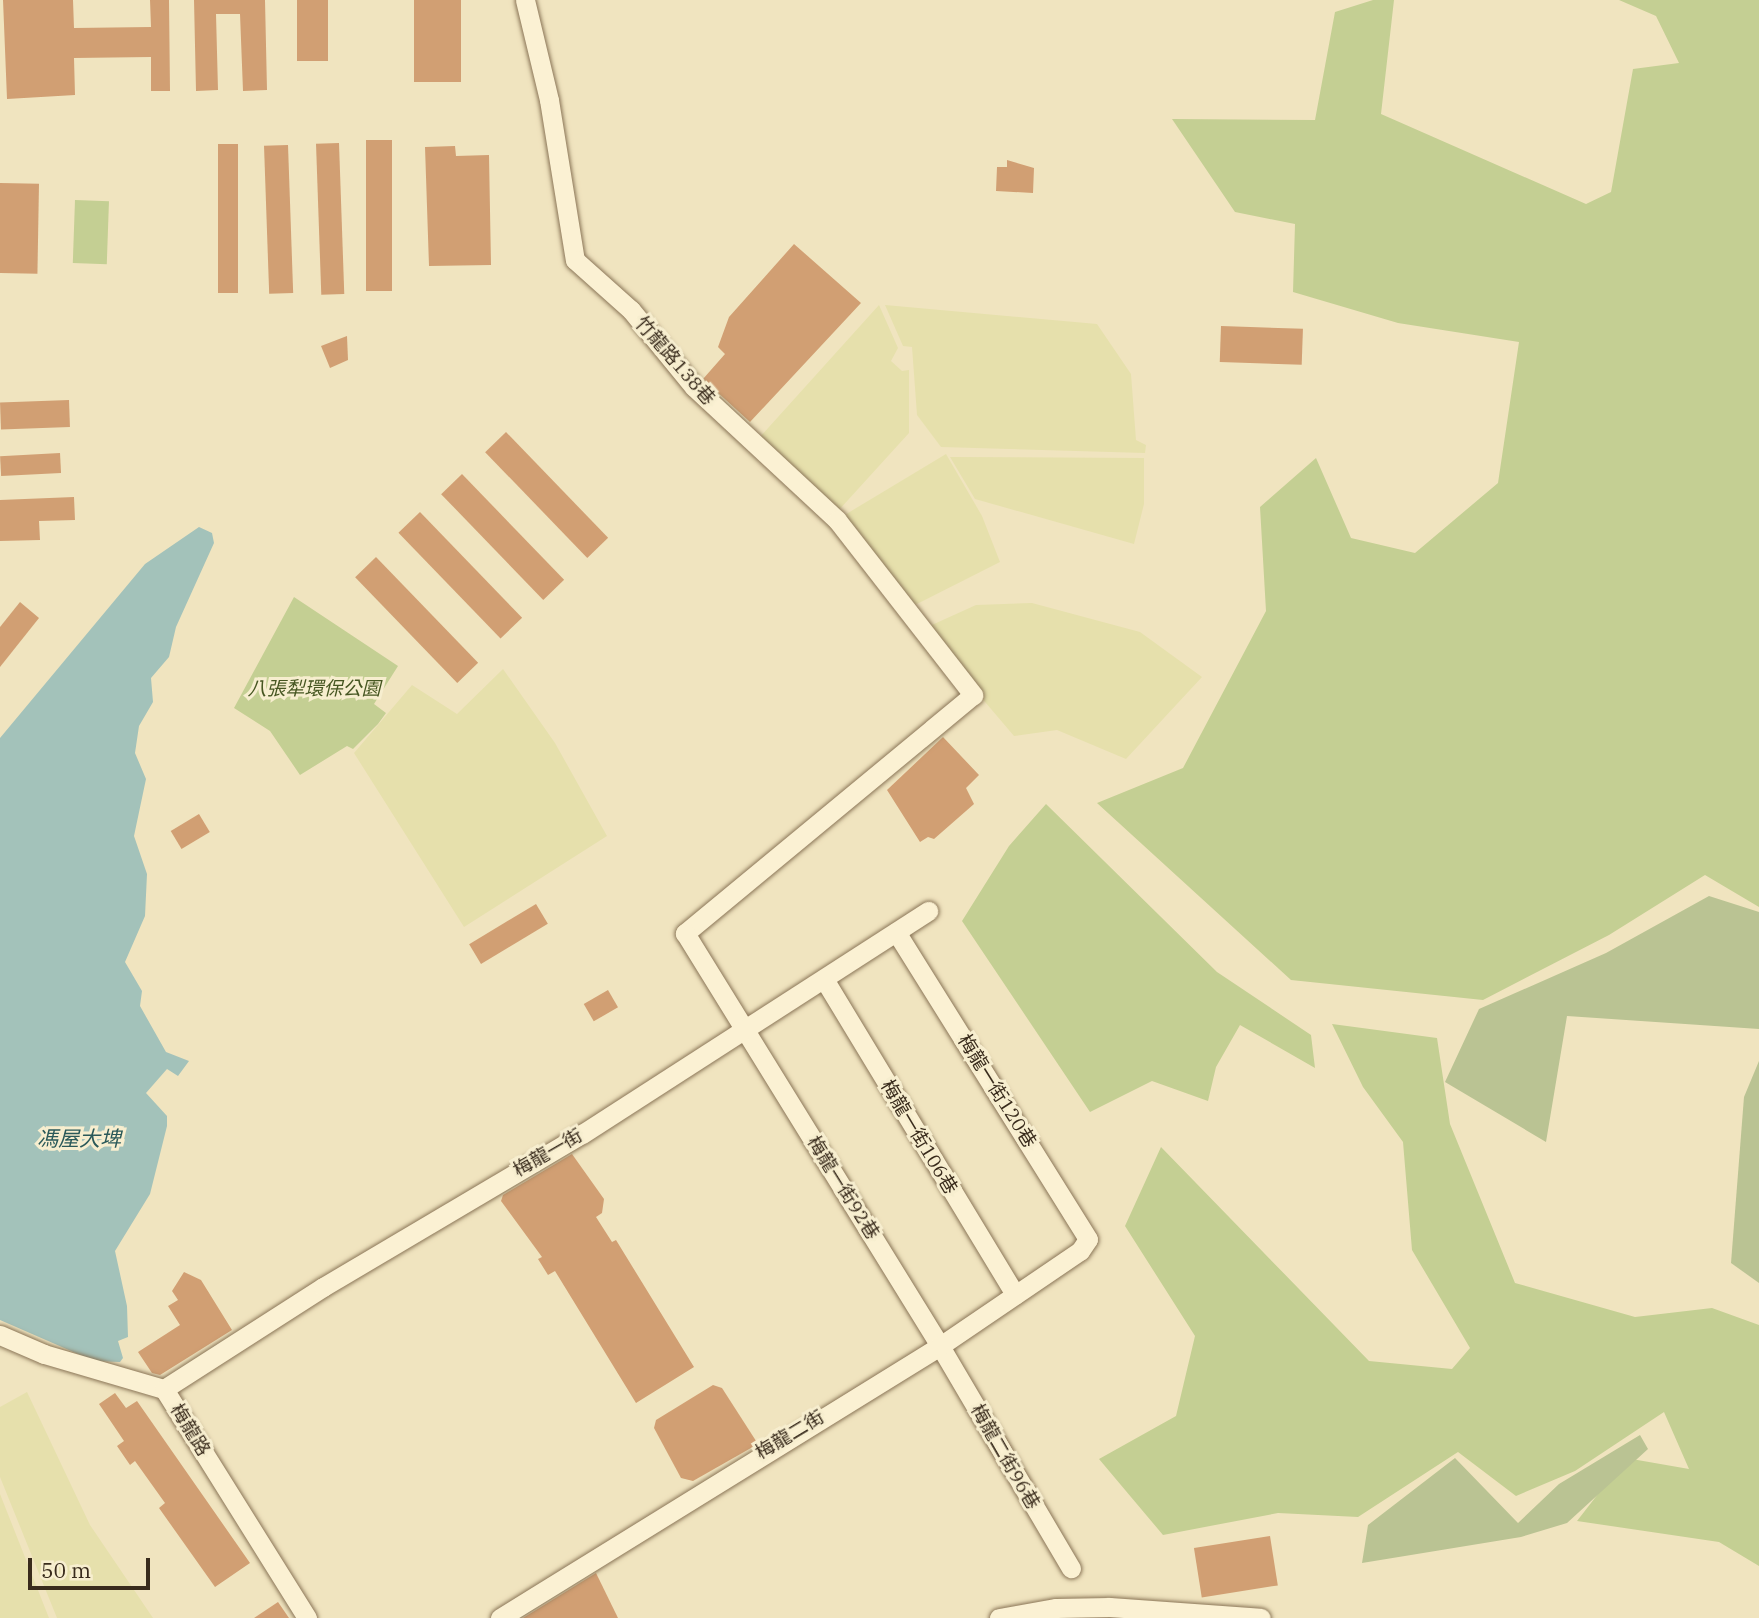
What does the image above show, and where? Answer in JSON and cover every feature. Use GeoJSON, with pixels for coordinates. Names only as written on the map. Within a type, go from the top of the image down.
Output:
{"type":"FeatureCollection","features":[{"type":"Feature","properties":{"kind":"street","name":"竹龍路138巷"},"geometry":{"type":"LineString","coordinates":[[526,0],[549,100],[575,260],[631,310],[694,387],[837,520],[973,695],[685,933]]}},
{"type":"Feature","properties":{"kind":"street","name":"梅龍一街"},"geometry":{"type":"LineString","coordinates":[[164,1389],[323,1287],[582,1134],[928,911]]}},
{"type":"Feature","properties":{"kind":"street","name":"梅龍一街120巷"},"geometry":{"type":"LineString","coordinates":[[896,932],[1088,1239],[1080,1251]]}},
{"type":"Feature","properties":{"kind":"street","name":"梅龍一街92巷"},"geometry":{"type":"LineString","coordinates":[[685,933],[940,1346]]}},
{"type":"Feature","properties":{"kind":"street","name":"梅龍一街106巷"},"geometry":{"type":"LineString","coordinates":[[824,979],[1014,1295]]}},
{"type":"Feature","properties":{"kind":"street","name":"梅龍二街"},"geometry":{"type":"LineString","coordinates":[[500,1618],[940,1346],[1080,1251]]}},
{"type":"Feature","properties":{"kind":"street","name":"梅龍路"},"geometry":{"type":"LineString","coordinates":[[0,1335],[44,1354],[164,1389],[307,1618]]}},
{"type":"Feature","properties":{"kind":"street","name":"梅龍二街96巷"},"geometry":{"type":"LineString","coordinates":[[940,1346],[1071,1568]]}},
{"type":"Feature","properties":{"kind":"street"},"geometry":{"type":"LineString","coordinates":[[999,1618],[1056,1608],[1261,1618]]}},
{"type":"Feature","properties":{"kind":"shaded area"},"geometry":{"type":"Polygon","coordinates":[[[879,305],[898,348],[891,361],[902,371],[909,370],[909,433],[838,511],[760,437],[879,305]]]}},
{"type":"Feature","properties":{"kind":"shaded area"},"geometry":{"type":"Polygon","coordinates":[[[885,305],[1097,324],[1131,374],[1136,440],[1146,445],[1145,453],[941,447],[917,415],[912,347],[903,346],[885,305]]]}},
{"type":"Feature","properties":{"kind":"shaded area"},"geometry":{"type":"Polygon","coordinates":[[[946,454],[982,516],[1000,562],[909,608],[843,516],[946,454]]]}},
{"type":"Feature","properties":{"kind":"shaded area"},"geometry":{"type":"Polygon","coordinates":[[[950,457],[1144,458],[1144,504],[1134,544],[975,499],[950,457]]]}},
{"type":"Feature","properties":{"kind":"shaded area"},"geometry":{"type":"Polygon","coordinates":[[[1032,603],[1140,632],[1202,677],[1126,759],[1057,730],[1014,736],[923,629],[976,605],[1032,603]]]}},
{"type":"Feature","properties":{"kind":"shaded area"},"geometry":{"type":"Polygon","coordinates":[[[503,669],[555,743],[607,836],[464,927],[354,753],[412,685],[457,714],[503,669]]]}},
{"type":"Feature","properties":{"kind":"shaded area"},"geometry":{"type":"Polygon","coordinates":[[[27,1392],[90,1525],[153,1618],[57,1618],[0,1477],[0,1407],[27,1392]]]}},
{"type":"Feature","properties":{"kind":"shaded area"},"geometry":{"type":"Polygon","coordinates":[[[0,1494],[49,1618],[0,1618],[0,1494]]]}},
{"type":"Feature","properties":{"kind":"green space"},"geometry":{"type":"Polygon","coordinates":[[[1373,0],[1394,0],[1381,114],[1586,204],[1611,192],[1633,69],[1679,63],[1656,16],[1619,0],[1759,0],[1759,907],[1705,875],[1609,935],[1483,1000],[1291,980],[1097,803],[1183,768],[1266,611],[1260,507],[1316,458],[1351,538],[1415,553],[1498,483],[1519,342],[1398,323],[1293,292],[1295,224],[1235,212],[1172,119],[1315,120],[1335,12],[1373,0]]]}},
{"type":"Feature","properties":{"kind":"green space"},"geometry":{"type":"Polygon","coordinates":[[[75,200],[109,201],[107,264],[73,263],[75,200]]]}},
{"type":"Feature","properties":{"kind":"green space","name":"八張犁環保公園"},"geometry":{"type":"Polygon","coordinates":[[[294,597],[398,666],[374,704],[386,713],[378,724],[353,749],[347,746],[300,775],[270,731],[234,708],[294,597]]]}},
{"type":"Feature","properties":{"kind":"green space"},"geometry":{"type":"Polygon","coordinates":[[[1046,804],[1217,972],[1311,1035],[1315,1068],[1240,1025],[1216,1067],[1208,1101],[1152,1081],[1090,1112],[962,921],[1009,846],[1046,804]]]}},
{"type":"Feature","properties":{"kind":"green space"},"geometry":{"type":"Polygon","coordinates":[[[1709,896],[1759,912],[1759,1029],[1567,1016],[1546,1142],[1445,1082],[1479,1009],[1606,953],[1709,896]]]}},
{"type":"Feature","properties":{"kind":"green space"},"geometry":{"type":"Polygon","coordinates":[[[1332,1024],[1437,1038],[1450,1124],[1515,1283],[1635,1317],[1712,1308],[1759,1325],[1759,1566],[1719,1542],[1577,1521],[1626,1458],[1689,1469],[1664,1412],[1575,1471],[1516,1496],[1458,1452],[1358,1517],[1278,1513],[1163,1535],[1099,1459],[1176,1416],[1195,1336],[1125,1226],[1161,1147],[1369,1361],[1452,1369],[1470,1348],[1412,1250],[1403,1142],[1363,1087],[1332,1024]]]}},
{"type":"Feature","properties":{"kind":"green space"},"geometry":{"type":"Polygon","coordinates":[[[1759,1061],[1759,1283],[1731,1263],[1744,1097],[1759,1061]]]}},
{"type":"Feature","properties":{"kind":"green space"},"geometry":{"type":"Polygon","coordinates":[[[1640,1435],[1648,1449],[1567,1523],[1521,1537],[1362,1563],[1368,1525],[1455,1458],[1518,1523],[1559,1484],[1640,1435]]]}},
{"type":"Feature","properties":{"kind":"water","name":"馮屋大埤"},"geometry":{"type":"Polygon","coordinates":[[[199,527],[212,533],[214,543],[176,627],[169,657],[151,678],[153,702],[139,726],[135,753],[146,779],[134,836],[147,874],[145,916],[125,962],[142,991],[140,1006],[166,1052],[189,1061],[178,1076],[167,1069],[146,1093],[167,1116],[167,1126],[150,1194],[115,1251],[127,1306],[128,1337],[118,1341],[123,1358],[120,1362],[94,1361],[0,1320],[0,738],[145,564],[199,527]]]}},
{"type":"Feature","properties":{"kind":"building"},"geometry":{"type":"Polygon","coordinates":[[[3,0],[73,0],[74,28],[151,27],[150,0],[169,0],[170,91],[151,91],[151,57],[74,58],[75,95],[7,99],[3,0]]]}},
{"type":"Feature","properties":{"kind":"building"},"geometry":{"type":"Polygon","coordinates":[[[194,0],[265,0],[267,90],[243,91],[240,14],[216,14],[218,90],[196,91],[194,0]]]}},
{"type":"Feature","properties":{"kind":"building"},"geometry":{"type":"Polygon","coordinates":[[[297,0],[328,0],[328,61],[297,61],[297,0]]]}},
{"type":"Feature","properties":{"kind":"building"},"geometry":{"type":"Polygon","coordinates":[[[414,0],[461,0],[461,82],[414,82],[414,0]]]}},
{"type":"Feature","properties":{"kind":"building"},"geometry":{"type":"Polygon","coordinates":[[[366,140],[392,140],[392,291],[366,291],[366,140]]]}},
{"type":"Feature","properties":{"kind":"building"},"geometry":{"type":"Polygon","coordinates":[[[339,143],[344,294],[321,295],[316,144],[339,143]]]}},
{"type":"Feature","properties":{"kind":"building"},"geometry":{"type":"Polygon","coordinates":[[[218,144],[238,144],[238,293],[218,293],[218,144]]]}},
{"type":"Feature","properties":{"kind":"building"},"geometry":{"type":"Polygon","coordinates":[[[288,145],[293,293],[269,294],[264,146],[288,145]]]}},
{"type":"Feature","properties":{"kind":"building"},"geometry":{"type":"Polygon","coordinates":[[[455,146],[456,156],[489,155],[491,265],[429,266],[425,147],[455,146]]]}},
{"type":"Feature","properties":{"kind":"building"},"geometry":{"type":"Polygon","coordinates":[[[1007,160],[1034,168],[1033,193],[996,191],[997,167],[1007,167],[1007,160]]]}},
{"type":"Feature","properties":{"kind":"building"},"geometry":{"type":"Polygon","coordinates":[[[0,183],[39,184],[37,274],[0,273],[0,183]]]}},
{"type":"Feature","properties":{"kind":"building"},"geometry":{"type":"Polygon","coordinates":[[[794,244],[861,303],[750,422],[703,379],[725,354],[718,347],[729,317],[794,244]]]}},
{"type":"Feature","properties":{"kind":"building"},"geometry":{"type":"Polygon","coordinates":[[[1221,326],[1303,329],[1302,365],[1220,362],[1221,326]]]}},
{"type":"Feature","properties":{"kind":"building"},"geometry":{"type":"Polygon","coordinates":[[[347,336],[348,360],[330,368],[321,346],[347,336]]]}},
{"type":"Feature","properties":{"kind":"building"},"geometry":{"type":"Polygon","coordinates":[[[69,400],[70,427],[1,429],[0,402],[69,400]]]}},
{"type":"Feature","properties":{"kind":"building"},"geometry":{"type":"Polygon","coordinates":[[[506,432],[608,538],[587,558],[485,452],[506,432]]]}},
{"type":"Feature","properties":{"kind":"building"},"geometry":{"type":"Polygon","coordinates":[[[60,453],[61,473],[1,476],[0,456],[60,453]]]}},
{"type":"Feature","properties":{"kind":"building"},"geometry":{"type":"Polygon","coordinates":[[[462,474],[564,580],[543,600],[441,494],[462,474]]]}},
{"type":"Feature","properties":{"kind":"building"},"geometry":{"type":"Polygon","coordinates":[[[74,497],[75,520],[39,521],[40,540],[0,541],[0,500],[74,497]]]}},
{"type":"Feature","properties":{"kind":"building"},"geometry":{"type":"Polygon","coordinates":[[[420,512],[522,618],[501,639],[398,533],[420,512]]]}},
{"type":"Feature","properties":{"kind":"building"},"geometry":{"type":"Polygon","coordinates":[[[376,557],[478,663],[457,683],[355,577],[376,557]]]}},
{"type":"Feature","properties":{"kind":"building"},"geometry":{"type":"Polygon","coordinates":[[[20,602],[39,618],[0,667],[0,627],[20,602]]]}},
{"type":"Feature","properties":{"kind":"building"},"geometry":{"type":"Polygon","coordinates":[[[943,737],[979,775],[966,788],[974,804],[934,839],[928,837],[920,842],[887,790],[943,737]]]}},
{"type":"Feature","properties":{"kind":"building"},"geometry":{"type":"Polygon","coordinates":[[[199,814],[210,832],[182,849],[171,831],[199,814]]]}},
{"type":"Feature","properties":{"kind":"building"},"geometry":{"type":"Polygon","coordinates":[[[536,904],[548,924],[481,964],[469,944],[536,904]]]}},
{"type":"Feature","properties":{"kind":"building"},"geometry":{"type":"Polygon","coordinates":[[[608,990],[618,1007],[594,1021],[584,1004],[608,990]]]}},
{"type":"Feature","properties":{"kind":"building"},"geometry":{"type":"Polygon","coordinates":[[[572,1154],[604,1199],[602,1213],[596,1217],[612,1242],[616,1240],[694,1367],[636,1403],[555,1271],[548,1275],[538,1259],[542,1257],[501,1201],[503,1195],[572,1154]]]}},
{"type":"Feature","properties":{"kind":"building"},"geometry":{"type":"Polygon","coordinates":[[[184,1272],[201,1280],[232,1330],[160,1375],[152,1373],[138,1352],[180,1325],[168,1306],[178,1300],[172,1291],[184,1272]]]}},
{"type":"Feature","properties":{"kind":"building"},"geometry":{"type":"Polygon","coordinates":[[[713,1385],[722,1388],[758,1444],[693,1481],[681,1478],[654,1428],[656,1420],[713,1385]]]}},
{"type":"Feature","properties":{"kind":"building"},"geometry":{"type":"Polygon","coordinates":[[[115,1393],[126,1408],[137,1401],[250,1563],[215,1587],[159,1508],[165,1503],[135,1461],[130,1465],[117,1446],[124,1441],[99,1404],[115,1393]]]}},
{"type":"Feature","properties":{"kind":"building"},"geometry":{"type":"Polygon","coordinates":[[[1270,1536],[1278,1585],[1202,1597],[1194,1548],[1270,1536]]]}},
{"type":"Feature","properties":{"kind":"building"},"geometry":{"type":"Polygon","coordinates":[[[596,1573],[618,1618],[523,1618],[596,1573]]]}},
{"type":"Feature","properties":{"kind":"building"},"geometry":{"type":"Polygon","coordinates":[[[278,1602],[289,1618],[254,1618],[278,1602]]]}}]}
